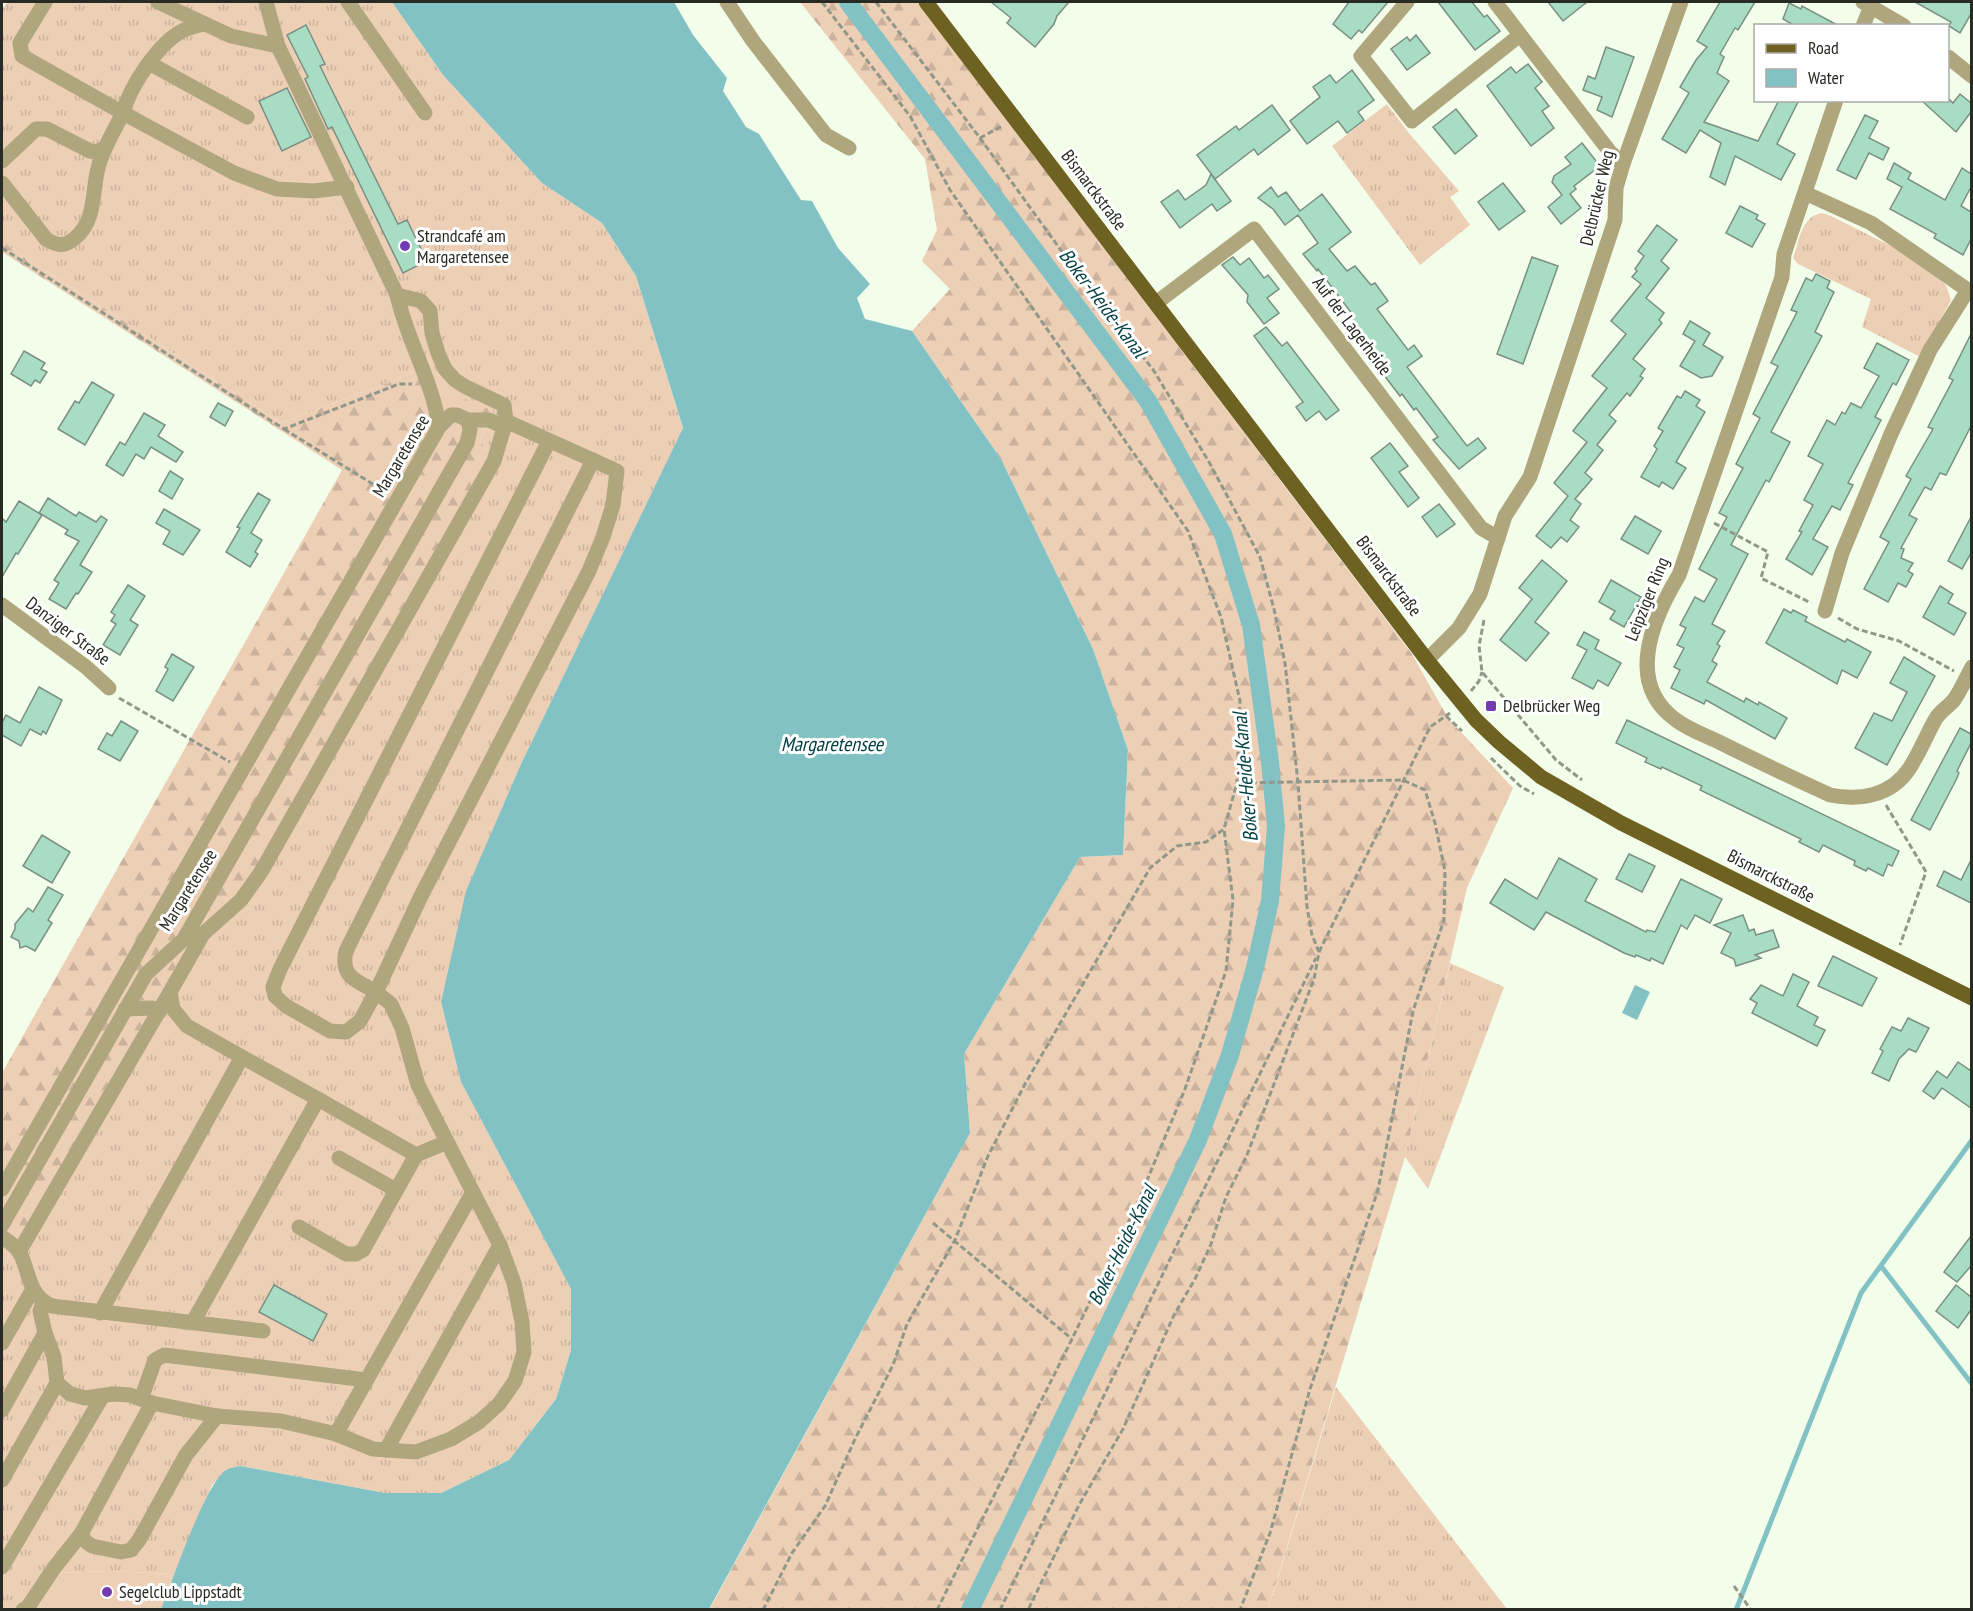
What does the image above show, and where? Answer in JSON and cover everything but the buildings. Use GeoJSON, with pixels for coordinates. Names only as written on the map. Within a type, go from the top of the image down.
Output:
{"type":"FeatureCollection","features":[{"type":"Feature","properties":{"kind":"main road","name":"Bismarckstraße"},"geometry":{"type":"LineString","coordinates":[[926,2],[1427,660],[1461,703],[1499,742],[1541,777],[1621,823],[1971,998]]}},
{"type":"Feature","properties":{"kind":"street"},"geometry":{"type":"LineString","coordinates":[[45,2],[20,43],[22,56],[234,173],[277,189],[314,190],[347,187]]}},
{"type":"Feature","properties":{"kind":"street"},"geometry":{"type":"LineString","coordinates":[[159,2],[231,36],[278,46]]}},
{"type":"Feature","properties":{"kind":"street"},"geometry":{"type":"LineString","coordinates":[[266,2],[278,46],[397,295],[410,340],[429,383],[437,408],[440,428]]}},
{"type":"Feature","properties":{"kind":"street"},"geometry":{"type":"LineString","coordinates":[[348,2],[426,113]]}},
{"type":"Feature","properties":{"kind":"street"},"geometry":{"type":"LineString","coordinates":[[727,2],[753,41],[826,135],[849,148]]}},
{"type":"Feature","properties":{"kind":"street"},"geometry":{"type":"LineString","coordinates":[[1407,2],[1360,56],[1412,121],[1520,35]]}},
{"type":"Feature","properties":{"kind":"street"},"geometry":{"type":"LineString","coordinates":[[1495,2],[1610,152],[1623,164]]}},
{"type":"Feature","properties":{"kind":"street","name":"Delbrücker Weg"},"geometry":{"type":"LineString","coordinates":[[1427,660],[1459,628],[1480,594],[1505,516],[1530,477],[1616,220],[1616,188],[1623,164],[1681,2]]}},
{"type":"Feature","properties":{"kind":"street"},"geometry":{"type":"LineString","coordinates":[[1863,24],[1867,4],[1901,24]]}},
{"type":"Feature","properties":{"kind":"street"},"geometry":{"type":"LineString","coordinates":[[2,183],[46,239],[54,244],[63,245],[80,234],[90,217],[98,168],[105,148],[139,76],[165,45],[183,30],[203,24]]}},
{"type":"Feature","properties":{"kind":"street"},"geometry":{"type":"LineString","coordinates":[[1949,59],[1971,76]]}},
{"type":"Feature","properties":{"kind":"street"},"geometry":{"type":"LineString","coordinates":[[149,63],[247,117]]}},
{"type":"Feature","properties":{"kind":"street","name":"Leipziger Ring"},"geometry":{"type":"LineString","coordinates":[[1835,102],[1784,254],[1782,278],[1679,575],[1664,600],[1646,656],[1647,678],[1653,696],[1676,720],[1830,795],[1861,798],[1879,793],[1893,785],[1909,769],[1936,717],[1953,700],[1971,667]]}},
{"type":"Feature","properties":{"kind":"street"},"geometry":{"type":"LineString","coordinates":[[2,161],[36,129],[47,129],[90,151],[97,152],[105,148]]}},
{"type":"Feature","properties":{"kind":"street"},"geometry":{"type":"LineString","coordinates":[[1805,193],[1871,223],[1970,291],[1930,350],[1891,434],[1842,553],[1825,611]]}},
{"type":"Feature","properties":{"kind":"street","name":"Auf der Lagerheide"},"geometry":{"type":"LineString","coordinates":[[1156,303],[1254,229],[1481,528],[1498,538]]}},
{"type":"Feature","properties":{"kind":"street"},"geometry":{"type":"LineString","coordinates":[[19,1252],[203,934],[241,900],[261,872],[494,461],[505,424],[504,405],[455,380],[445,369],[438,353],[432,333],[430,311],[421,301],[397,295]]}},
{"type":"Feature","properties":{"kind":"street","name":"Margaretensee"},"geometry":{"type":"LineString","coordinates":[[2,1189],[440,428],[451,415],[468,420],[470,430],[467,443],[184,939],[146,974],[2,1225]]}},
{"type":"Feature","properties":{"kind":"street"},"geometry":{"type":"LineString","coordinates":[[468,420],[489,420],[505,424],[549,441],[617,471],[614,505],[589,571],[421,896],[376,992],[360,1021],[346,1032],[330,1030],[286,1006],[275,996],[273,987],[285,959],[549,441]]}},
{"type":"Feature","properties":{"kind":"street"},"geometry":{"type":"LineString","coordinates":[[57,1383],[70,1394],[85,1398],[121,1395],[217,1416],[281,1421],[336,1434],[373,1449],[416,1452],[451,1439],[479,1422],[499,1404],[515,1381],[524,1352],[522,1322],[514,1283],[500,1245],[418,1085],[402,1028],[391,1004],[354,979],[345,971],[343,963],[346,951],[594,460]]}},
{"type":"Feature","properties":{"kind":"street","name":"Danziger Straße"},"geometry":{"type":"LineString","coordinates":[[2,605],[78,661],[109,688]]}},
{"type":"Feature","properties":{"kind":"street"},"geometry":{"type":"LineString","coordinates":[[184,939],[203,934]]}},
{"type":"Feature","properties":{"kind":"street"},"geometry":{"type":"LineString","coordinates":[[170,992],[173,1009],[188,1026],[416,1155]]}},
{"type":"Feature","properties":{"kind":"street"},"geometry":{"type":"LineString","coordinates":[[126,1009],[152,1008],[159,1012]]}},
{"type":"Feature","properties":{"kind":"street"},"geometry":{"type":"LineString","coordinates":[[100,1313],[242,1057]]}},
{"type":"Feature","properties":{"kind":"street"},"geometry":{"type":"LineString","coordinates":[[193,1322],[318,1099]]}},
{"type":"Feature","properties":{"kind":"street"},"geometry":{"type":"LineString","coordinates":[[299,1227],[346,1254],[356,1254],[363,1250],[416,1155],[447,1142]]}},
{"type":"Feature","properties":{"kind":"street"},"geometry":{"type":"LineString","coordinates":[[339,1158],[396,1190]]}},
{"type":"Feature","properties":{"kind":"street"},"geometry":{"type":"LineString","coordinates":[[336,1434],[473,1192]]}},
{"type":"Feature","properties":{"kind":"street"},"geometry":{"type":"LineString","coordinates":[[2,1237],[19,1252],[33,1289],[43,1302],[61,1308],[263,1331]]}},
{"type":"Feature","properties":{"kind":"street"},"geometry":{"type":"LineString","coordinates":[[386,1450],[500,1245]]}},
{"type":"Feature","properties":{"kind":"street"},"geometry":{"type":"LineString","coordinates":[[2,1343],[33,1289]]}},
{"type":"Feature","properties":{"kind":"street"},"geometry":{"type":"LineString","coordinates":[[2,1480],[57,1383],[54,1358],[40,1311],[43,1302]]}},
{"type":"Feature","properties":{"kind":"street"},"geometry":{"type":"LineString","coordinates":[[2,1410],[45,1333]]}},
{"type":"Feature","properties":{"kind":"street"},"geometry":{"type":"LineString","coordinates":[[23,1610],[28,1607],[54,1568],[81,1534],[147,1401],[155,1360],[164,1355],[366,1380]]}},
{"type":"Feature","properties":{"kind":"street"},"geometry":{"type":"LineString","coordinates":[[2,1567],[102,1396]]}},
{"type":"Feature","properties":{"kind":"street"},"geometry":{"type":"LineString","coordinates":[[81,1534],[92,1546],[121,1552],[131,1550],[140,1540],[186,1455],[217,1416]]}},
{"type":"Feature","properties":{"kind":"path"},"geometry":{"type":"LineString","coordinates":[[822,2],[910,116],[950,190],[1188,531],[1221,617],[1240,701],[1237,783],[1224,829],[1233,900],[1227,971],[1185,1089],[1146,1181],[1072,1339],[937,1610]]}},
{"type":"Feature","properties":{"kind":"path"},"geometry":{"type":"LineString","coordinates":[[876,2],[980,138],[1065,256],[1154,371],[1209,462],[1260,557],[1285,663],[1307,907],[1312,935],[1319,952],[1314,979],[1247,1155],[1226,1197],[1207,1253],[1174,1316],[1123,1429],[1079,1505],[1028,1610]]}},
{"type":"Feature","properties":{"kind":"path"},"geometry":{"type":"LineString","coordinates":[[980,138],[1015,118]]}},
{"type":"Feature","properties":{"kind":"path"},"geometry":{"type":"LineString","coordinates":[[2,248],[398,500]]}},
{"type":"Feature","properties":{"kind":"path"},"geometry":{"type":"LineString","coordinates":[[284,429],[399,384],[429,383]]}},
{"type":"Feature","properties":{"kind":"path"},"geometry":{"type":"LineString","coordinates":[[1480,594],[1486,607],[1479,646],[1482,672],[1556,760],[1588,786]]}},
{"type":"Feature","properties":{"kind":"path"},"geometry":{"type":"LineString","coordinates":[[109,688],[120,700],[242,769]]}},
{"type":"Feature","properties":{"kind":"path"},"geometry":{"type":"LineString","coordinates":[[1000,1610],[1403,780],[1430,727],[1461,703]]}},
{"type":"Feature","properties":{"kind":"path"},"geometry":{"type":"LineString","coordinates":[[1237,783],[1403,780],[1425,790],[1435,823],[1444,871],[1444,920],[1413,1011],[1378,1190],[1310,1389],[1270,1533],[1240,1610]]}},
{"type":"Feature","properties":{"kind":"path"},"geometry":{"type":"LineString","coordinates":[[1879,793],[1926,872],[1894,960]]}},
{"type":"Feature","properties":{"kind":"path"},"geometry":{"type":"LineString","coordinates":[[763,1610],[792,1553],[825,1506],[855,1439],[893,1365],[907,1324],[955,1240],[988,1156],[1020,1095],[1150,868],[1177,846],[1206,843],[1224,829]]}},
{"type":"Feature","properties":{"kind":"path"},"geometry":{"type":"LineString","coordinates":[[933,1223],[1072,1339]]}},
{"type":"Feature","properties":{"kind":"path"},"geometry":{"type":"LineString","coordinates":[[1734,1586],[1751,1610]]}},
{"type":"Feature","properties":{"kind":"green space"},"geometry":{"type":"Polygon","coordinates":[[[7,2],[392,2],[443,75],[542,183],[602,223],[636,276],[683,429],[521,764],[467,891],[441,1002],[461,1082],[571,1289],[571,1350],[556,1399],[509,1460],[441,1493],[385,1493],[240,1466],[226,1470],[212,1485],[174,1574],[108,1571],[59,1573],[34,1610],[2,1609],[2,1268],[198,928],[232,899],[489,453],[480,440],[493,412],[438,387],[427,366],[281,423],[2,242],[2,10],[7,2]]]}},
{"type":"Feature","properties":{"kind":"green space"},"geometry":{"type":"Polygon","coordinates":[[[800,2],[917,2],[1412,654],[1448,718],[1513,788],[1467,888],[1405,1157],[1268,1609],[709,1610],[970,1133],[964,1054],[1080,857],[1123,855],[1128,750],[1093,649],[1001,459],[912,331],[950,289],[922,261],[937,230],[925,159],[800,2]]]}},
{"type":"Feature","properties":{"kind":"green space"},"geometry":{"type":"Polygon","coordinates":[[[1387,104],[1459,191],[1450,197],[1470,225],[1420,265],[1332,146],[1387,104]]]}},
{"type":"Feature","properties":{"kind":"green space"},"geometry":{"type":"Polygon","coordinates":[[[1821,213],[1893,247],[1946,285],[1951,300],[1920,357],[1862,327],[1871,299],[1798,264],[1793,258],[1805,225],[1814,215],[1821,213]]]}},
{"type":"Feature","properties":{"kind":"green space"},"geometry":{"type":"Polygon","coordinates":[[[2,242],[281,423],[427,366],[438,387],[493,411],[480,440],[489,453],[488,461],[255,868],[232,899],[198,928],[2,1268],[2,1073],[342,470],[2,252],[2,242]]]}},
{"type":"Feature","properties":{"kind":"green space"},"geometry":{"type":"Polygon","coordinates":[[[1450,963],[1504,987],[1428,1189],[1405,1157],[1450,963]]]}},
{"type":"Feature","properties":{"kind":"green space"},"geometry":{"type":"Polygon","coordinates":[[[1336,1387],[1507,1609],[1268,1610],[1336,1387]]]}},
{"type":"Feature","properties":{"kind":"green space","name":"Segelclub Lippstadt"},"geometry":{"type":"Polygon","coordinates":[[[108,1571],[174,1574],[161,1609],[34,1610],[59,1573],[108,1571]]]}},
{"type":"Feature","properties":{"kind":"water","name":"Margaretensee"},"geometry":{"type":"Polygon","coordinates":[[[392,2],[674,2],[693,35],[727,78],[723,91],[746,127],[759,134],[801,200],[812,201],[838,248],[870,284],[857,298],[865,319],[912,331],[1001,459],[1093,649],[1128,750],[1123,855],[1080,857],[964,1054],[970,1133],[709,1609],[161,1609],[199,1513],[218,1478],[226,1470],[240,1466],[385,1493],[441,1493],[509,1460],[556,1399],[571,1350],[571,1289],[461,1082],[441,1002],[466,891],[521,764],[683,428],[636,276],[602,223],[542,183],[443,75],[392,2]]]}},
{"type":"Feature","properties":{"kind":"water"},"geometry":{"type":"Polygon","coordinates":[[[1635,985],[1650,992],[1637,1020],[1622,1013],[1635,985]]]}},
{"type":"Feature","properties":{"kind":"waterway","name":"Boker-Heide-Kanal"},"geometry":{"type":"LineString","coordinates":[[848,2],[1148,401],[1223,534],[1251,625],[1270,762],[1276,826],[1270,901],[1255,968],[1230,1055],[1198,1140],[970,1610]]}},
{"type":"Feature","properties":{"kind":"waterway"},"geometry":{"type":"LineString","coordinates":[[1736,1610],[1861,1293],[1972,1140]]}},
{"type":"Feature","properties":{"kind":"waterway"},"geometry":{"type":"LineString","coordinates":[[1881,1266],[1972,1384]]}},
{"type":"Feature","properties":{"kind":"place","name":"Strandcafé am Margaretensee"},"geometry":{"type":"Point","coordinates":[405,246]}},
{"type":"Feature","properties":{"kind":"place","name":"Delbrücker Weg"},"geometry":{"type":"Point","coordinates":[1491,706]}},
{"type":"Feature","properties":{"kind":"place","name":"Segelclub Lippstadt"},"geometry":{"type":"Point","coordinates":[107,1592]}}]}
